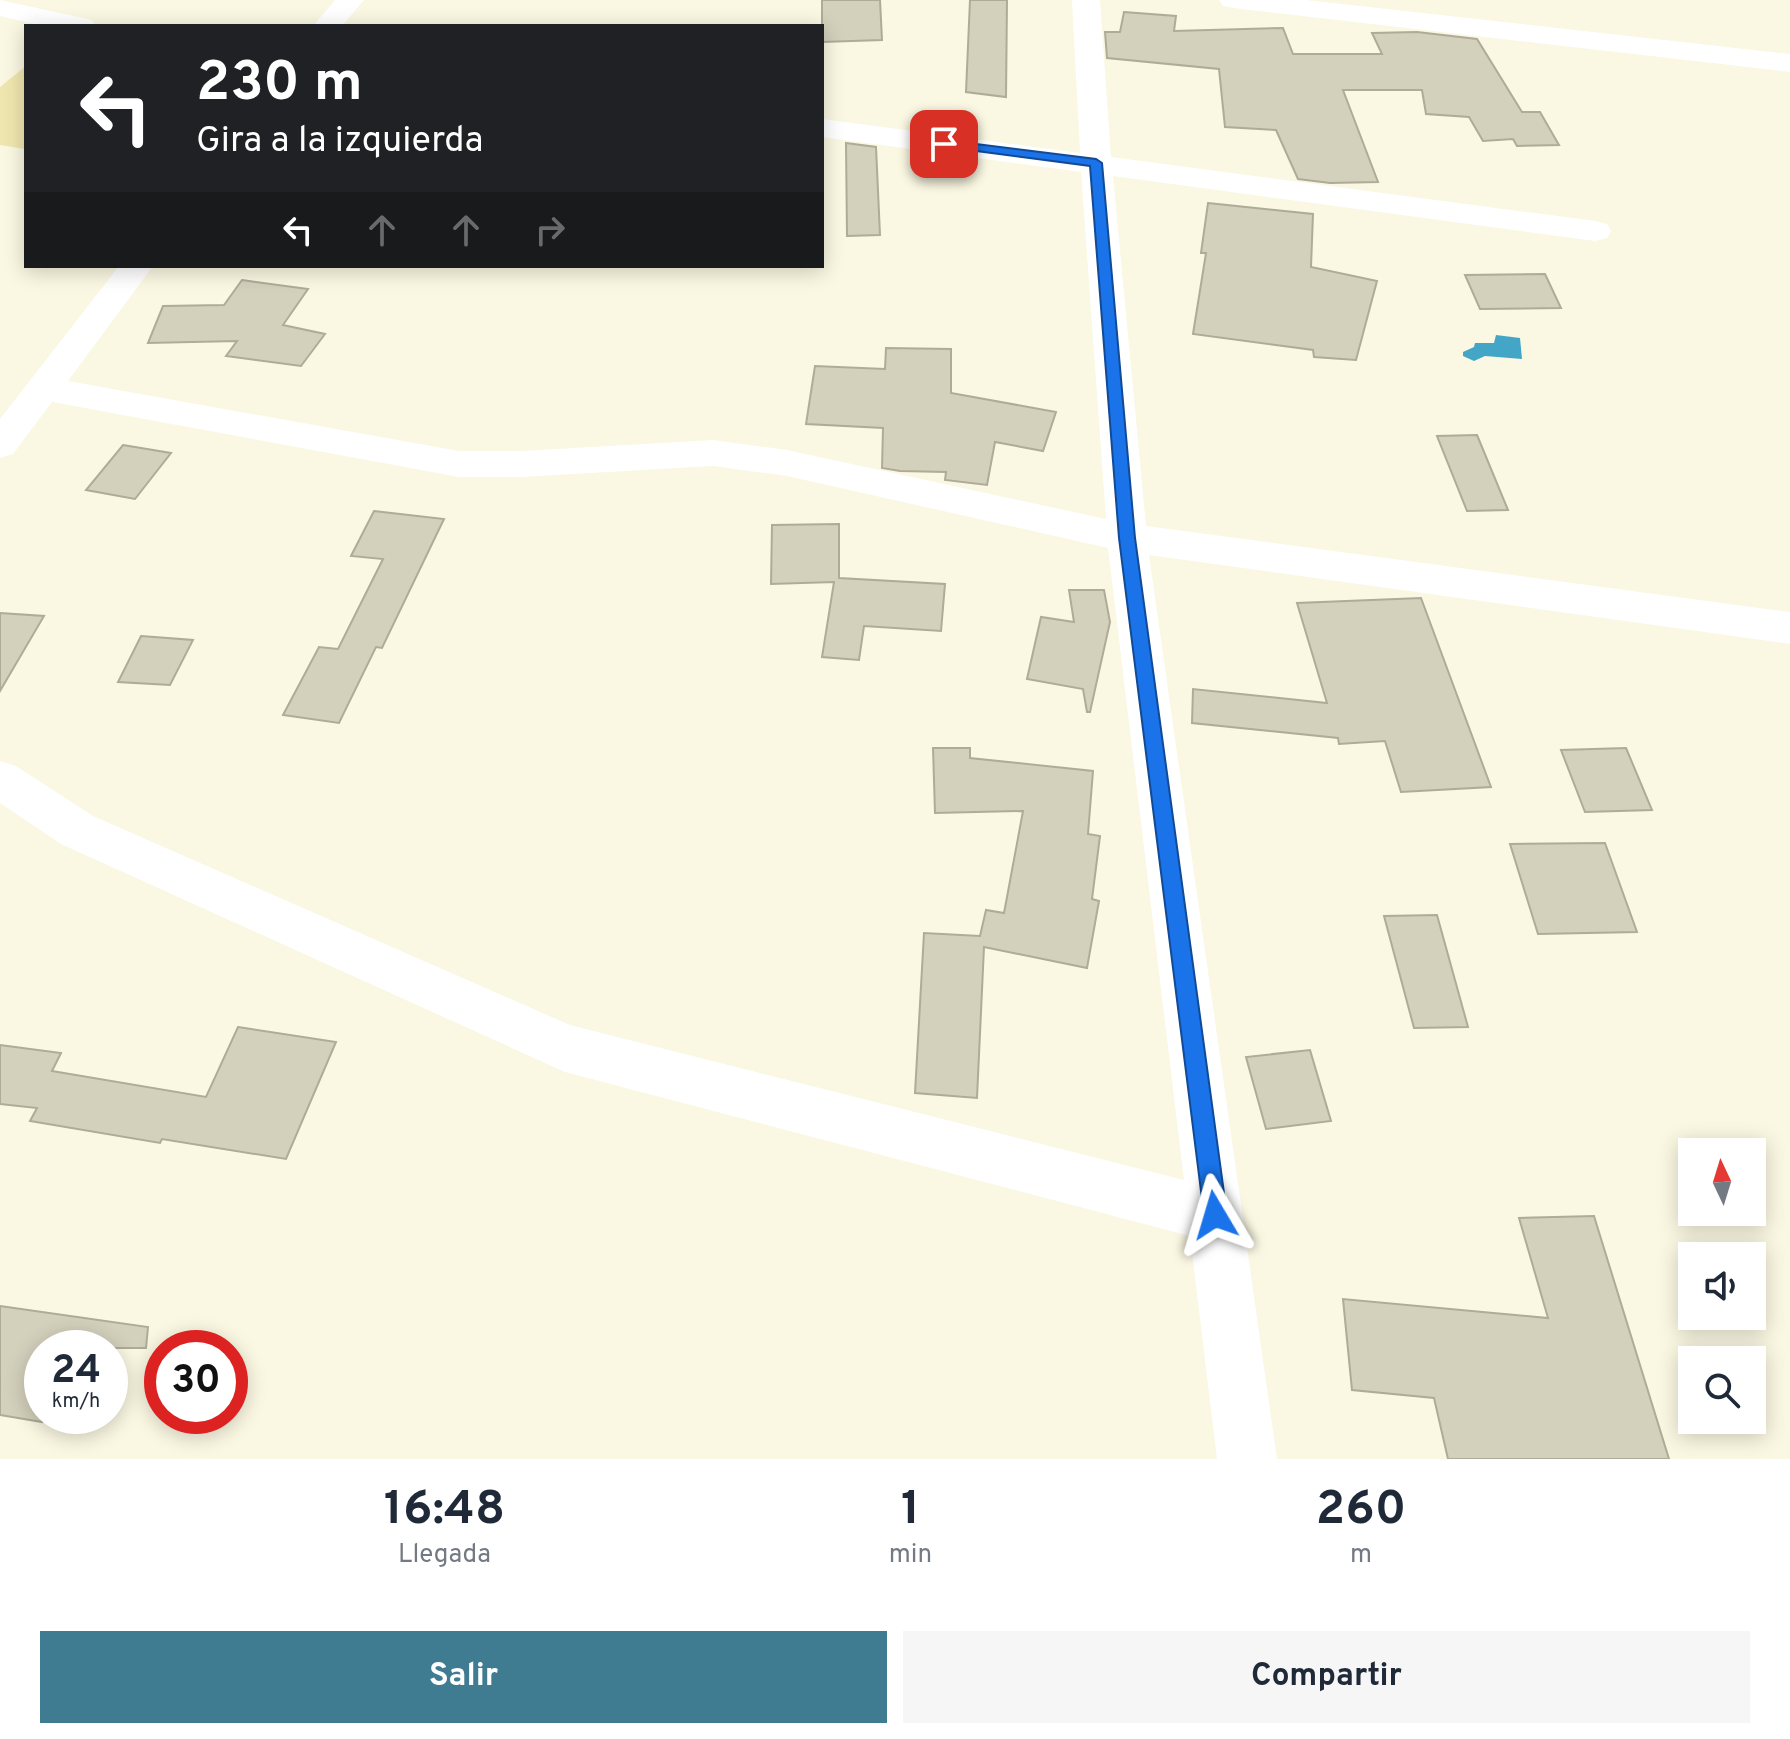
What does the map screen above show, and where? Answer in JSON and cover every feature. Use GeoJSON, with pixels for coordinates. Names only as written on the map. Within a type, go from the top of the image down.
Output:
{"type":"FeatureCollection","features":[{"type":"Feature","properties":{"kind":"street"},"geometry":{"type":"LineString","coordinates":[[329,24],[350,0]]}},
{"type":"Feature","properties":{"kind":"street"},"geometry":{"type":"LineString","coordinates":[[1086,0],[1096,163],[1127,538],[1247,1459]]}},
{"type":"Feature","properties":{"kind":"street"},"geometry":{"type":"LineString","coordinates":[[1233,0],[1448,12],[1790,63]]}},
{"type":"Feature","properties":{"kind":"street"},"geometry":{"type":"LineString","coordinates":[[0,8],[73,24]]}},
{"type":"Feature","properties":{"kind":"street"},"geometry":{"type":"LineString","coordinates":[[824,128],[1595,231]]}},
{"type":"Feature","properties":{"kind":"street"},"geometry":{"type":"LineString","coordinates":[[2,439],[134,268]]}},
{"type":"Feature","properties":{"kind":"street"},"geometry":{"type":"LineString","coordinates":[[42,388],[459,464],[521,464],[713,453],[787,463],[1127,538],[1790,628]]}},
{"type":"Feature","properties":{"kind":"street"},"geometry":{"type":"LineString","coordinates":[[0,779],[77,830],[565,1048],[1215,1215]]}},
{"type":"Feature","properties":{"kind":"shaded area"},"geometry":{"type":"Polygon","coordinates":[[[24,68],[24,149],[0,145],[0,87],[24,68]]]}},
{"type":"Feature","properties":{"kind":"water"},"geometry":{"type":"Polygon","coordinates":[[[1496,335],[1520,338],[1522,359],[1485,356],[1474,361],[1463,356],[1463,352],[1474,347],[1475,343],[1494,343],[1496,335]]]}},
{"type":"Feature","properties":{"kind":"building"},"geometry":{"type":"Polygon","coordinates":[[[822,0],[880,0],[882,40],[824,42],[822,0]]]}},
{"type":"Feature","properties":{"kind":"building"},"geometry":{"type":"Polygon","coordinates":[[[970,0],[1007,0],[1006,97],[966,92],[970,0]]]}},
{"type":"Feature","properties":{"kind":"building"},"geometry":{"type":"Polygon","coordinates":[[[1124,12],[1176,16],[1174,31],[1283,28],[1293,54],[1382,54],[1372,33],[1417,32],[1477,39],[1522,112],[1540,112],[1559,145],[1517,146],[1513,139],[1483,141],[1469,117],[1426,114],[1422,90],[1343,90],[1378,182],[1330,183],[1298,179],[1276,130],[1225,127],[1219,69],[1107,58],[1105,32],[1120,32],[1124,12]]]}},
{"type":"Feature","properties":{"kind":"building"},"geometry":{"type":"Polygon","coordinates":[[[846,143],[876,147],[880,235],[847,236],[846,143]]]}},
{"type":"Feature","properties":{"kind":"building"},"geometry":{"type":"Polygon","coordinates":[[[1208,203],[1313,214],[1311,267],[1377,281],[1356,360],[1314,357],[1313,350],[1193,334],[1206,253],[1201,253],[1208,203]]]}},
{"type":"Feature","properties":{"kind":"building"},"geometry":{"type":"Polygon","coordinates":[[[1545,274],[1561,308],[1480,309],[1465,275],[1545,274]]]}},
{"type":"Feature","properties":{"kind":"building"},"geometry":{"type":"Polygon","coordinates":[[[242,280],[308,289],[283,325],[325,334],[301,366],[226,356],[237,341],[148,343],[163,306],[224,305],[242,280]]]}},
{"type":"Feature","properties":{"kind":"building"},"geometry":{"type":"Polygon","coordinates":[[[886,348],[951,349],[951,393],[1056,412],[1043,451],[995,442],[987,485],[945,480],[946,472],[882,468],[883,428],[806,424],[815,366],[885,369],[886,348]]]}},
{"type":"Feature","properties":{"kind":"building"},"geometry":{"type":"Polygon","coordinates":[[[1477,435],[1508,510],[1467,511],[1437,436],[1477,435]]]}},
{"type":"Feature","properties":{"kind":"building"},"geometry":{"type":"Polygon","coordinates":[[[123,445],[171,453],[135,499],[86,490],[123,445]]]}},
{"type":"Feature","properties":{"kind":"building"},"geometry":{"type":"Polygon","coordinates":[[[374,511],[444,519],[382,648],[376,647],[339,723],[283,715],[319,647],[338,649],[383,559],[351,556],[374,511]]]}},
{"type":"Feature","properties":{"kind":"building"},"geometry":{"type":"Polygon","coordinates":[[[839,524],[839,578],[945,584],[941,631],[864,626],[859,660],[822,657],[834,582],[771,584],[772,525],[839,524]]]}},
{"type":"Feature","properties":{"kind":"building"},"geometry":{"type":"Polygon","coordinates":[[[1069,590],[1104,590],[1110,622],[1090,712],[1087,712],[1083,689],[1027,679],[1041,617],[1074,622],[1069,590]]]}},
{"type":"Feature","properties":{"kind":"building"},"geometry":{"type":"Polygon","coordinates":[[[1421,598],[1491,787],[1401,792],[1385,741],[1339,744],[1338,738],[1192,723],[1193,689],[1327,703],[1297,603],[1421,598]]]}},
{"type":"Feature","properties":{"kind":"building"},"geometry":{"type":"Polygon","coordinates":[[[0,613],[44,616],[0,691],[0,613]]]}},
{"type":"Feature","properties":{"kind":"building"},"geometry":{"type":"Polygon","coordinates":[[[141,636],[193,640],[170,685],[118,682],[141,636]]]}},
{"type":"Feature","properties":{"kind":"building"},"geometry":{"type":"Polygon","coordinates":[[[933,748],[970,748],[970,758],[1093,771],[1088,834],[1100,836],[1092,899],[1099,901],[1087,968],[984,947],[977,1098],[915,1093],[924,933],[980,936],[986,910],[1004,913],[1023,811],[935,813],[933,748]]]}},
{"type":"Feature","properties":{"kind":"building"},"geometry":{"type":"Polygon","coordinates":[[[1626,748],[1652,810],[1585,812],[1561,750],[1626,748]]]}},
{"type":"Feature","properties":{"kind":"building"},"geometry":{"type":"Polygon","coordinates":[[[1605,843],[1637,932],[1538,934],[1510,844],[1605,843]]]}},
{"type":"Feature","properties":{"kind":"building"},"geometry":{"type":"Polygon","coordinates":[[[1437,915],[1468,1027],[1414,1028],[1384,916],[1437,915]]]}},
{"type":"Feature","properties":{"kind":"building"},"geometry":{"type":"Polygon","coordinates":[[[238,1027],[336,1042],[286,1159],[162,1139],[160,1143],[30,1121],[37,1108],[0,1104],[0,1045],[61,1053],[52,1071],[206,1097],[238,1027]]]}},
{"type":"Feature","properties":{"kind":"building"},"geometry":{"type":"Polygon","coordinates":[[[1310,1050],[1331,1121],[1266,1129],[1246,1057],[1310,1050]]]}},
{"type":"Feature","properties":{"kind":"building"},"geometry":{"type":"Polygon","coordinates":[[[1594,1216],[1669,1459],[1448,1459],[1434,1398],[1352,1390],[1343,1299],[1548,1318],[1519,1218],[1594,1216]]]}},
{"type":"Feature","properties":{"kind":"building"},"geometry":{"type":"Polygon","coordinates":[[[0,1306],[148,1327],[144,1330],[144,1348],[128,1348],[128,1330],[24,1330],[24,1419],[0,1415],[0,1306]]]}},
{"type":"Feature","properties":{"kind":"route"},"geometry":{"type":"LineString","coordinates":[[944,144],[1096,163],[1127,538],[1215,1215]]}}]}
